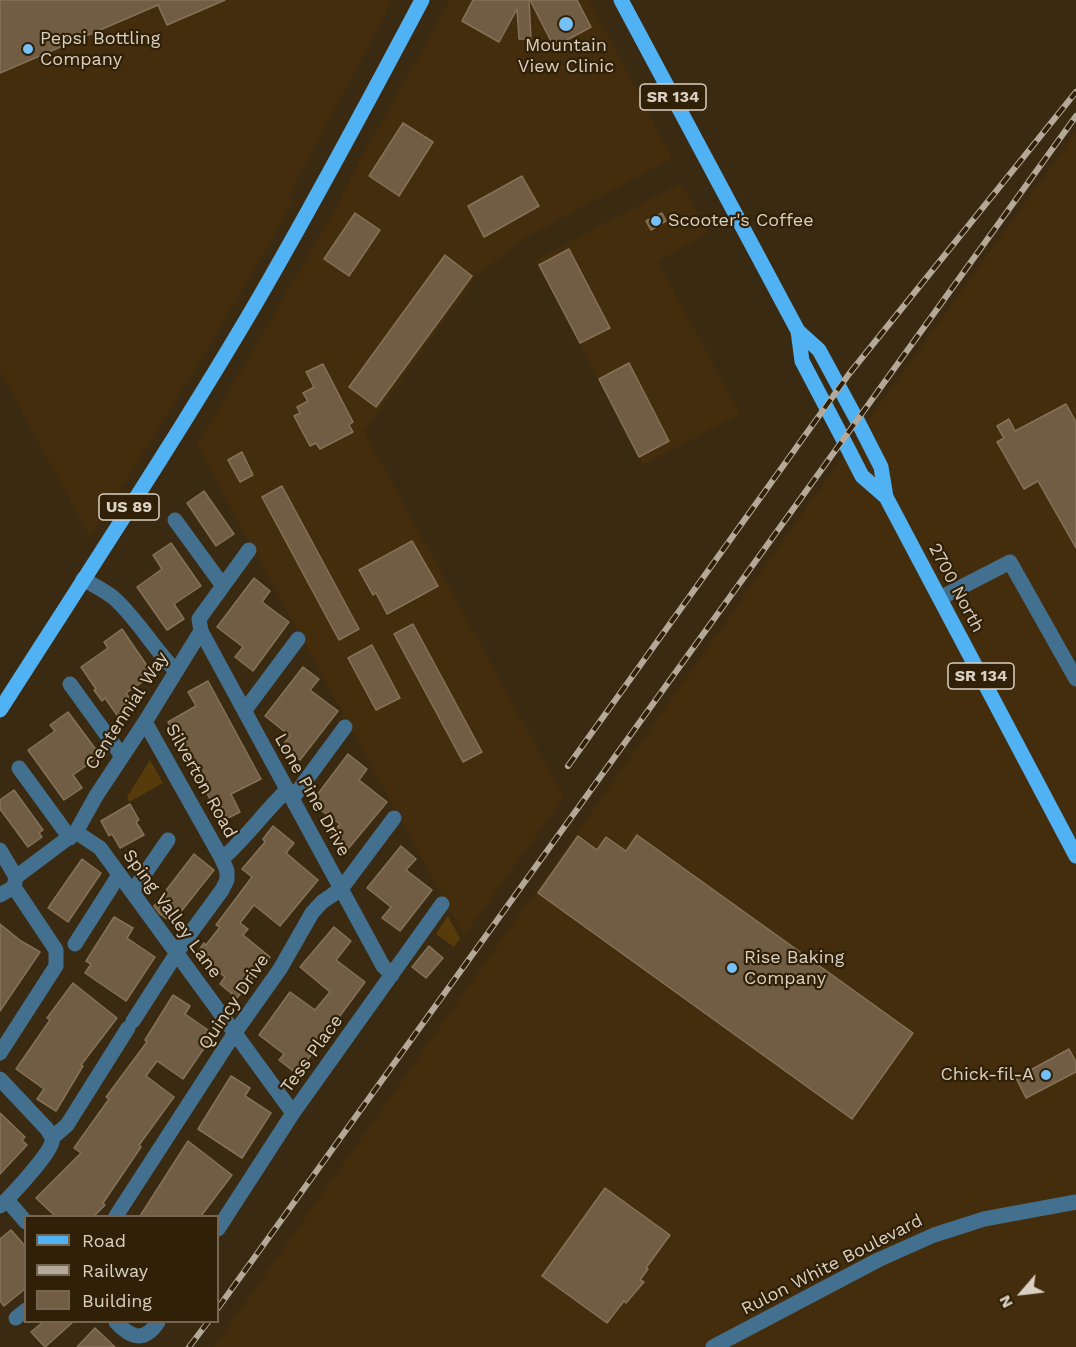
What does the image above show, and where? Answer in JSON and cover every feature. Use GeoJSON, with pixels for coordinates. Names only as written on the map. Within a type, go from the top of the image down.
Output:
{"type":"FeatureCollection","features":[{"type":"Feature","properties":{"kind":"main road","name":"US 89"},"geometry":{"type":"LineString","coordinates":[[0,710],[202,393],[256,303],[330,172],[422,0]]}},
{"type":"Feature","properties":{"kind":"main road","name":"2700 North"},"geometry":{"type":"LineString","coordinates":[[621,0],[798,331],[819,350],[857,420],[881,466],[886,497],[1076,856]]}},
{"type":"Feature","properties":{"kind":"main road","name":"2700 North"},"geometry":{"type":"LineString","coordinates":[[798,331],[802,361],[862,476],[886,497]]}},
{"type":"Feature","properties":{"kind":"street"},"geometry":{"type":"LineString","coordinates":[[175,520],[223,586]]}},
{"type":"Feature","properties":{"kind":"street","name":"Centennial Way"},"geometry":{"type":"LineString","coordinates":[[0,895],[73,835],[201,631],[199,619],[249,550]]}},
{"type":"Feature","properties":{"kind":"street"},"geometry":{"type":"LineString","coordinates":[[940,598],[1010,562],[1076,679]]}},
{"type":"Feature","properties":{"kind":"street"},"geometry":{"type":"LineString","coordinates":[[83,579],[113,597],[132,616],[167,662],[177,671]]}},
{"type":"Feature","properties":{"kind":"street","name":"Lone Pine Drive"},"geometry":{"type":"LineString","coordinates":[[201,631],[383,966],[392,975]]}},
{"type":"Feature","properties":{"kind":"street"},"geometry":{"type":"LineString","coordinates":[[245,710],[298,639]]}},
{"type":"Feature","properties":{"kind":"street"},"geometry":{"type":"LineString","coordinates":[[70,684],[123,756]]}},
{"type":"Feature","properties":{"kind":"street","name":"Silverton Road"},"geometry":{"type":"LineString","coordinates":[[145,722],[222,859]]}},
{"type":"Feature","properties":{"kind":"street"},"geometry":{"type":"LineString","coordinates":[[52,1138],[68,1125],[130,1025],[227,880],[227,871],[222,859],[237,846],[272,804],[289,795],[345,727]]}},
{"type":"Feature","properties":{"kind":"street","name":"Sping Valley Lane"},"geometry":{"type":"LineString","coordinates":[[19,768],[73,835],[100,848],[292,1113]]}},
{"type":"Feature","properties":{"kind":"street","name":"Quincy Drive"},"geometry":{"type":"LineString","coordinates":[[117,1215],[234,1034],[280,969],[312,913],[322,902],[341,889],[394,818]]}},
{"type":"Feature","properties":{"kind":"street"},"geometry":{"type":"LineString","coordinates":[[132,892],[168,840]]}},
{"type":"Feature","properties":{"kind":"street"},"geometry":{"type":"LineString","coordinates":[[0,850],[15,882],[56,950],[56,966],[0,1053]]}},
{"type":"Feature","properties":{"kind":"street"},"geometry":{"type":"LineString","coordinates":[[75,944],[119,875]]}},
{"type":"Feature","properties":{"kind":"street","name":"Tess Place"},"geometry":{"type":"LineString","coordinates":[[219,1227],[292,1113],[442,904]]}},
{"type":"Feature","properties":{"kind":"street"},"geometry":{"type":"LineString","coordinates":[[0,1079],[47,1129],[52,1138],[52,1143],[45,1156],[3,1203],[24,1220]]}},
{"type":"Feature","properties":{"kind":"street","name":"Rulon White Boulevard"},"geometry":{"type":"LineString","coordinates":[[713,1347],[878,1260],[934,1235],[984,1219],[1076,1202]]}},
{"type":"Feature","properties":{"kind":"street"},"geometry":{"type":"LineString","coordinates":[[117,1323],[132,1336],[142,1336],[153,1330],[157,1323]]}},
{"type":"Feature","properties":{"kind":"shaded area"},"geometry":{"type":"Polygon","coordinates":[[[0,0],[393,0],[288,197],[294,201],[199,364],[90,537],[0,372],[0,0]]]}},
{"type":"Feature","properties":{"kind":"shaded area"},"geometry":{"type":"Polygon","coordinates":[[[450,0],[589,0],[672,158],[523,239],[477,276],[364,431],[564,797],[464,936],[197,446],[338,204],[359,162],[450,0]]]}},
{"type":"Feature","properties":{"kind":"shaded area"},"geometry":{"type":"Polygon","coordinates":[[[1076,132],[1076,1347],[214,1347],[871,416],[1076,132]]]}},
{"type":"Feature","properties":{"kind":"shaded area"},"geometry":{"type":"Polygon","coordinates":[[[681,183],[708,233],[658,261],[740,414],[643,465],[535,260],[681,183]]]}},
{"type":"Feature","properties":{"kind":"shaded area"},"geometry":{"type":"Polygon","coordinates":[[[150,760],[163,783],[129,802],[127,797],[150,760]]]}},
{"type":"Feature","properties":{"kind":"shaded area"},"geometry":{"type":"Polygon","coordinates":[[[448,916],[460,938],[454,947],[436,934],[448,916]]]}},
{"type":"Feature","properties":{"kind":"building","name":"Pepsi Bottling Company"},"geometry":{"type":"Polygon","coordinates":[[[0,0],[225,0],[167,25],[158,5],[0,73],[0,0]]]}},
{"type":"Feature","properties":{"kind":"building"},"geometry":{"type":"Polygon","coordinates":[[[473,0],[529,0],[531,39],[519,39],[517,9],[499,42],[462,21],[473,0]]]}},
{"type":"Feature","properties":{"kind":"building"},"geometry":{"type":"Polygon","coordinates":[[[530,0],[577,0],[591,27],[554,47],[530,0]]]}},
{"type":"Feature","properties":{"kind":"building"},"geometry":{"type":"Polygon","coordinates":[[[403,123],[433,142],[399,196],[369,176],[403,123]]]}},
{"type":"Feature","properties":{"kind":"building"},"geometry":{"type":"Polygon","coordinates":[[[522,176],[539,206],[484,237],[468,206],[522,176]]]}},
{"type":"Feature","properties":{"kind":"building"},"geometry":{"type":"Polygon","coordinates":[[[355,213],[380,230],[349,276],[324,259],[355,213]]]}},
{"type":"Feature","properties":{"kind":"building","name":"Scooter's Coffee"},"geometry":{"type":"Polygon","coordinates":[[[662,213],[666,221],[651,230],[646,221],[662,213]]]}},
{"type":"Feature","properties":{"kind":"building"},"geometry":{"type":"Polygon","coordinates":[[[569,249],[610,328],[580,343],[539,265],[569,249]]]}},
{"type":"Feature","properties":{"kind":"building"},"geometry":{"type":"Polygon","coordinates":[[[445,255],[472,276],[376,407],[349,387],[445,255]]]}},
{"type":"Feature","properties":{"kind":"building"},"geometry":{"type":"Polygon","coordinates":[[[629,363],[669,441],[639,457],[599,379],[629,363]]]}},
{"type":"Feature","properties":{"kind":"building"},"geometry":{"type":"Polygon","coordinates":[[[323,364],[353,422],[349,425],[353,432],[320,449],[316,443],[310,446],[294,416],[300,413],[297,407],[308,401],[303,393],[314,387],[306,372],[323,364]]]}},
{"type":"Feature","properties":{"kind":"building"},"geometry":{"type":"Polygon","coordinates":[[[1066,404],[1076,422],[1076,548],[1038,481],[1024,489],[997,442],[1004,438],[997,426],[1009,419],[1015,431],[1066,404]]]}},
{"type":"Feature","properties":{"kind":"building"},"geometry":{"type":"Polygon","coordinates":[[[242,452],[253,475],[240,482],[228,460],[242,452]]]}},
{"type":"Feature","properties":{"kind":"building"},"geometry":{"type":"Polygon","coordinates":[[[282,486],[359,629],[339,640],[262,497],[282,486]]]}},
{"type":"Feature","properties":{"kind":"building"},"geometry":{"type":"Polygon","coordinates":[[[204,491],[234,534],[216,546],[187,503],[204,491]]]}},
{"type":"Feature","properties":{"kind":"building"},"geometry":{"type":"Polygon","coordinates":[[[412,541],[438,586],[387,614],[376,593],[373,595],[359,570],[412,541]]]}},
{"type":"Feature","properties":{"kind":"building"},"geometry":{"type":"Polygon","coordinates":[[[171,543],[201,586],[174,604],[184,619],[167,630],[137,587],[162,569],[153,555],[171,543]]]}},
{"type":"Feature","properties":{"kind":"building"},"geometry":{"type":"Polygon","coordinates":[[[254,578],[270,591],[262,602],[289,622],[253,671],[235,657],[243,647],[217,627],[254,578]]]}},
{"type":"Feature","properties":{"kind":"building"},"geometry":{"type":"Polygon","coordinates":[[[413,624],[482,752],[463,762],[394,634],[413,624]]]}},
{"type":"Feature","properties":{"kind":"building"},"geometry":{"type":"Polygon","coordinates":[[[122,629],[150,670],[147,672],[150,677],[126,693],[135,706],[119,718],[105,698],[102,701],[81,667],[108,648],[104,642],[122,629]]]}},
{"type":"Feature","properties":{"kind":"building"},"geometry":{"type":"Polygon","coordinates":[[[372,645],[400,698],[376,710],[348,658],[372,645]]]}},
{"type":"Feature","properties":{"kind":"building"},"geometry":{"type":"Polygon","coordinates":[[[303,667],[319,679],[310,690],[338,711],[300,760],[282,746],[290,736],[265,716],[303,667]]]}},
{"type":"Feature","properties":{"kind":"building"},"geometry":{"type":"Polygon","coordinates":[[[208,681],[261,779],[231,794],[240,812],[222,821],[168,722],[196,706],[188,692],[208,681]]]}},
{"type":"Feature","properties":{"kind":"building"},"geometry":{"type":"Polygon","coordinates":[[[68,712],[97,751],[94,754],[97,758],[73,775],[82,788],[64,800],[28,750],[55,731],[50,725],[68,712]]]}},
{"type":"Feature","properties":{"kind":"building"},"geometry":{"type":"Polygon","coordinates":[[[348,754],[367,769],[359,780],[387,802],[348,849],[331,835],[340,824],[311,803],[348,754]]]}},
{"type":"Feature","properties":{"kind":"building"},"geometry":{"type":"Polygon","coordinates":[[[14,790],[43,830],[39,833],[42,837],[28,847],[0,809],[0,800],[14,790]]]}},
{"type":"Feature","properties":{"kind":"building"},"geometry":{"type":"Polygon","coordinates":[[[130,804],[139,820],[136,822],[144,835],[120,848],[112,834],[109,836],[101,821],[130,804]]]}},
{"type":"Feature","properties":{"kind":"building"},"geometry":{"type":"Polygon","coordinates":[[[273,826],[294,843],[286,853],[318,880],[280,926],[254,905],[240,923],[248,929],[243,935],[270,957],[237,998],[220,984],[225,977],[196,954],[220,927],[216,925],[252,877],[242,869],[265,842],[263,839],[273,826]]]}},
{"type":"Feature","properties":{"kind":"building","name":"Rise Baking Company"},"geometry":{"type":"Polygon","coordinates":[[[637,835],[913,1033],[852,1119],[538,893],[578,836],[597,850],[606,837],[626,851],[637,835]]]}},
{"type":"Feature","properties":{"kind":"building"},"geometry":{"type":"Polygon","coordinates":[[[401,846],[416,859],[406,870],[432,890],[400,931],[382,918],[391,907],[367,888],[401,846]]]}},
{"type":"Feature","properties":{"kind":"building"},"geometry":{"type":"Polygon","coordinates":[[[194,854],[214,870],[172,923],[154,906],[194,854]]]}},
{"type":"Feature","properties":{"kind":"building"},"geometry":{"type":"Polygon","coordinates":[[[82,859],[101,873],[68,922],[48,908],[82,859]]]}},
{"type":"Feature","properties":{"kind":"building"},"geometry":{"type":"Polygon","coordinates":[[[114,917],[133,928],[127,938],[155,957],[126,1001],[85,973],[91,964],[86,961],[114,917]]]}},
{"type":"Feature","properties":{"kind":"building"},"geometry":{"type":"Polygon","coordinates":[[[0,924],[21,941],[40,952],[0,1011],[0,924]]]}},
{"type":"Feature","properties":{"kind":"building"},"geometry":{"type":"Polygon","coordinates":[[[334,927],[351,941],[336,960],[365,982],[297,1074],[279,1060],[284,1054],[259,1035],[290,992],[315,1010],[330,992],[300,967],[334,927]]]}},
{"type":"Feature","properties":{"kind":"building"},"geometry":{"type":"Polygon","coordinates":[[[429,946],[443,958],[426,978],[412,967],[429,946]]]}},
{"type":"Feature","properties":{"kind":"building"},"geometry":{"type":"Polygon","coordinates":[[[73,983],[117,1018],[81,1065],[83,1066],[56,1111],[37,1099],[44,1089],[16,1069],[50,1020],[47,1018],[73,983]]]}},
{"type":"Feature","properties":{"kind":"building"},"geometry":{"type":"Polygon","coordinates":[[[173,995],[190,1006],[185,1014],[208,1030],[205,1034],[211,1038],[183,1079],[157,1061],[146,1076],[174,1097],[139,1145],[141,1147],[103,1203],[105,1205],[95,1215],[54,1215],[36,1198],[81,1153],[74,1148],[109,1099],[106,1097],[147,1042],[145,1040],[173,995]]]}},
{"type":"Feature","properties":{"kind":"building","name":"Chick-fil-A"},"geometry":{"type":"Polygon","coordinates":[[[1069,1049],[1076,1062],[1076,1072],[1026,1098],[1016,1078],[1069,1049]]]}},
{"type":"Feature","properties":{"kind":"building"},"geometry":{"type":"Polygon","coordinates":[[[231,1076],[250,1088],[245,1096],[271,1113],[242,1158],[198,1129],[231,1076]]]}},
{"type":"Feature","properties":{"kind":"building"},"geometry":{"type":"Polygon","coordinates":[[[0,1113],[25,1137],[22,1140],[27,1145],[0,1174],[0,1113]]]}},
{"type":"Feature","properties":{"kind":"building"},"geometry":{"type":"Polygon","coordinates":[[[188,1141],[232,1175],[202,1215],[141,1215],[188,1141]]]}},
{"type":"Feature","properties":{"kind":"building"},"geometry":{"type":"Polygon","coordinates":[[[605,1188],[670,1235],[646,1268],[648,1269],[640,1280],[644,1282],[626,1303],[624,1301],[607,1323],[542,1276],[605,1188]]]}},
{"type":"Feature","properties":{"kind":"building"},"geometry":{"type":"Polygon","coordinates":[[[11,1230],[24,1245],[24,1290],[4,1306],[0,1301],[0,1239],[11,1230]]]}},
{"type":"Feature","properties":{"kind":"building"},"geometry":{"type":"Polygon","coordinates":[[[42,1323],[72,1323],[45,1347],[31,1332],[42,1323]]]}},
{"type":"Feature","properties":{"kind":"building"},"geometry":{"type":"Polygon","coordinates":[[[95,1328],[115,1347],[77,1347],[95,1328]]]}},
{"type":"Feature","properties":{"kind":"railway"},"geometry":{"type":"LineString","coordinates":[[568,766],[849,374],[1076,92]]}},
{"type":"Feature","properties":{"kind":"railway"},"geometry":{"type":"LineString","coordinates":[[219,1307],[1076,116]]}},
{"type":"Feature","properties":{"kind":"railway"},"geometry":{"type":"LineString","coordinates":[[189,1347],[207,1323]]}},
{"type":"Feature","properties":{"kind":"place","name":"Mountain View Clinic"},"geometry":{"type":"Point","coordinates":[566,24]}},
{"type":"Feature","properties":{"kind":"place","name":"Pepsi Bottling Company"},"geometry":{"type":"Point","coordinates":[28,49]}},
{"type":"Feature","properties":{"kind":"place","name":"Scooter's Coffee"},"geometry":{"type":"Point","coordinates":[656,221]}},
{"type":"Feature","properties":{"kind":"place","name":"Rise Baking Company"},"geometry":{"type":"Point","coordinates":[732,968]}},
{"type":"Feature","properties":{"kind":"place","name":"Chick-fil-A"},"geometry":{"type":"Point","coordinates":[1046,1075]}}]}
